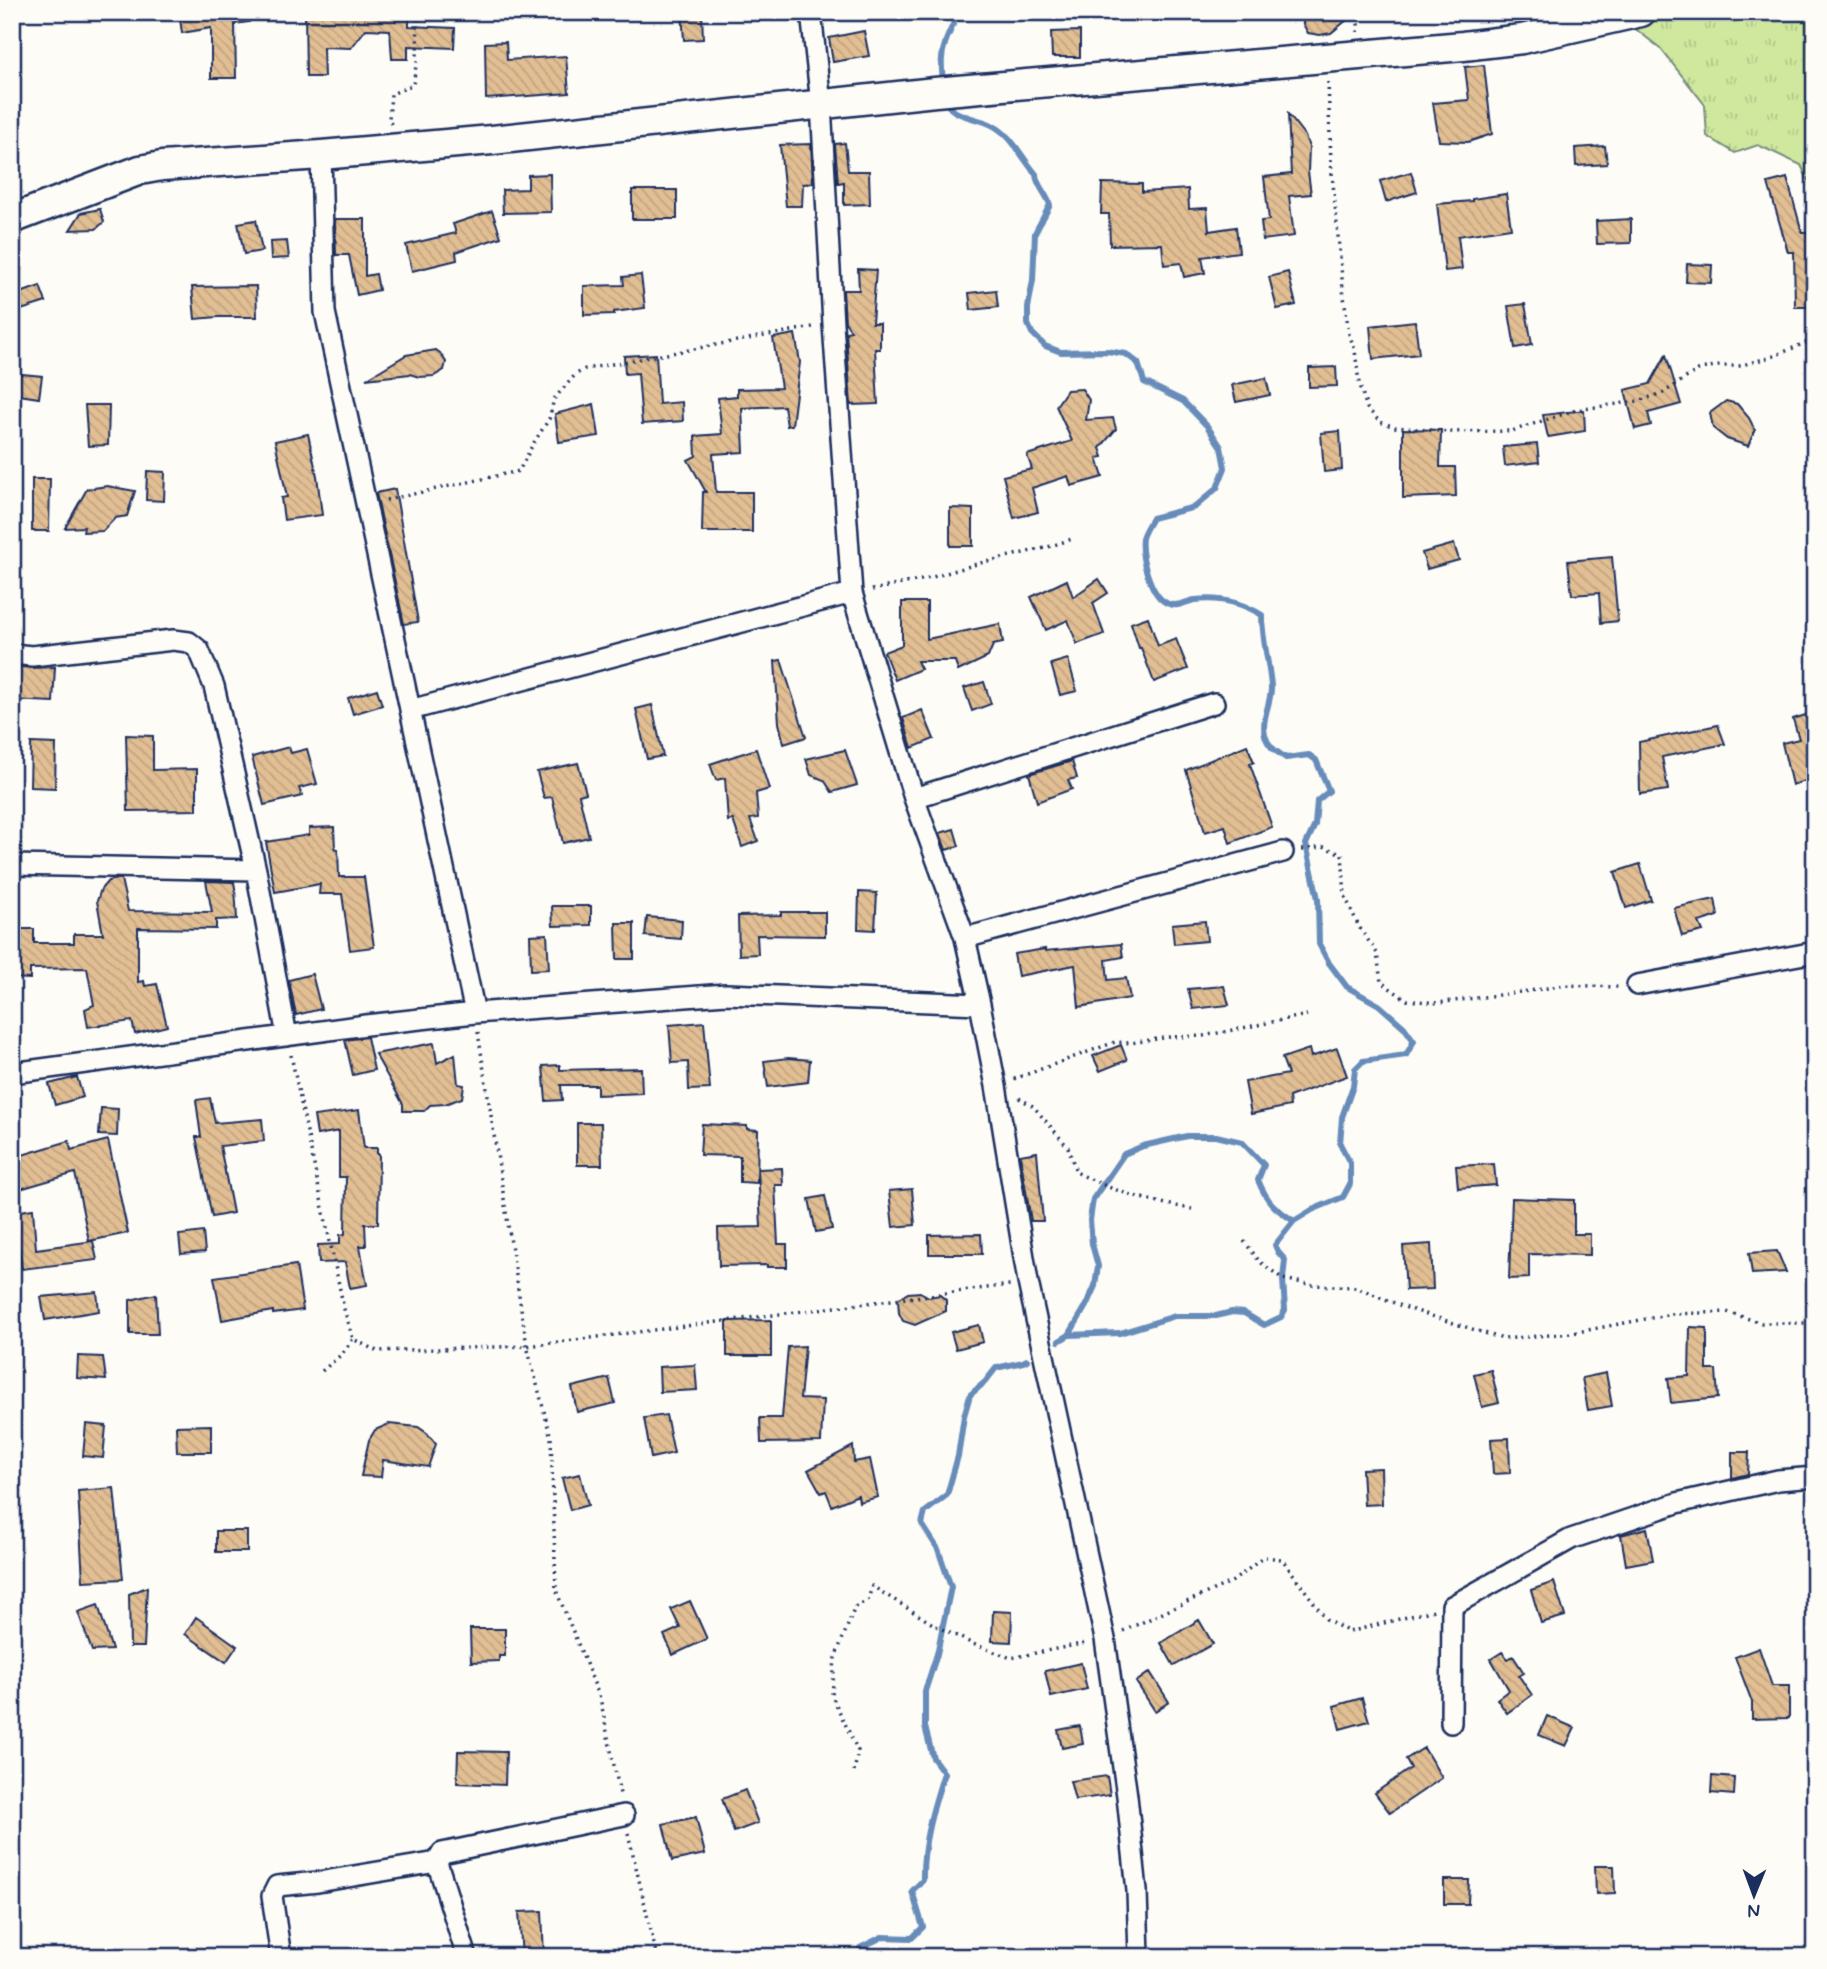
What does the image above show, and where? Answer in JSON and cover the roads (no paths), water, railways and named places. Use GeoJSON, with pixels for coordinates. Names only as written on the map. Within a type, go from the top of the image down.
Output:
{"type":"FeatureCollection","features":[{"type":"Feature","properties":{"kind":"street"},"geometry":{"type":"LineString","coordinates":[[811,12],[821,104],[852,593],[914,798],[965,938],[980,1004],[1028,1282],[1105,1639],[1127,1797],[1137,1891],[1139,1957]]}},
{"type":"Feature","properties":{"kind":"street"},"geometry":{"type":"LineString","coordinates":[[12,219],[140,170],[162,166],[492,141],[945,91],[1522,40],[1641,12]]}},
{"type":"Feature","properties":{"kind":"street"},"geometry":{"type":"LineString","coordinates":[[321,155],[325,312],[475,1013]]}},
{"type":"Feature","properties":{"kind":"street"},"geometry":{"type":"LineString","coordinates":[[410,710],[852,593]]}},
{"type":"Feature","properties":{"kind":"street"},"geometry":{"type":"LineString","coordinates":[[12,654],[32,656],[173,640],[189,642],[200,650],[214,686],[256,870],[288,1036]]}},
{"type":"Feature","properties":{"kind":"street"},"geometry":{"type":"LineString","coordinates":[[914,798],[1214,703]]}},
{"type":"Feature","properties":{"kind":"street"},"geometry":{"type":"LineString","coordinates":[[965,938],[1283,852]]}},
{"type":"Feature","properties":{"kind":"street"},"geometry":{"type":"LineString","coordinates":[[12,865],[256,870]]}},
{"type":"Feature","properties":{"kind":"street"},"geometry":{"type":"LineString","coordinates":[[1637,985],[1815,952]]}},
{"type":"Feature","properties":{"kind":"street"},"geometry":{"type":"LineString","coordinates":[[12,1073],[475,1013],[726,994],[980,1004]]}},
{"type":"Feature","properties":{"kind":"street"},"geometry":{"type":"LineString","coordinates":[[1451,1723],[1452,1606],[1571,1539],[1677,1503],[1778,1480],[1815,1477]]}},
{"type":"Feature","properties":{"kind":"street"},"geometry":{"type":"LineString","coordinates":[[467,1957],[437,1862],[442,1853],[624,1815]]}},
{"type":"Feature","properties":{"kind":"street"},"geometry":{"type":"LineString","coordinates":[[281,1957],[272,1896],[277,1886],[318,1882],[437,1862]]}},
{"type":"Feature","properties":{"kind":"waterway"},"geometry":{"type":"LineString","coordinates":[[943,83],[942,54],[957,12]]}},
{"type":"Feature","properties":{"kind":"waterway"},"geometry":{"type":"LineString","coordinates":[[945,97],[947,104],[956,112],[998,128],[1016,146],[1036,174],[1049,201],[1050,205],[1035,233],[1033,280],[1028,308],[1028,324],[1032,333],[1045,346],[1061,352],[1107,351],[1126,354],[1138,363],[1144,382],[1183,401],[1207,426],[1221,447],[1225,468],[1217,488],[1195,507],[1152,518],[1145,530],[1142,538],[1143,555],[1148,575],[1156,594],[1169,604],[1179,605],[1204,599],[1222,600],[1262,615],[1271,686],[1264,722],[1266,739],[1286,758],[1309,755],[1316,760],[1329,791],[1317,801],[1315,825],[1306,844],[1318,899],[1319,944],[1347,987],[1379,1005],[1404,1027],[1414,1041],[1406,1055],[1363,1061],[1355,1069],[1353,1086],[1342,1117],[1340,1144],[1350,1163],[1350,1184],[1343,1197],[1294,1221],[1268,1199],[1258,1180],[1264,1165],[1242,1142],[1216,1136],[1187,1136],[1143,1146],[1124,1154],[1093,1199],[1090,1220],[1092,1244],[1098,1266],[1095,1286],[1069,1335]]}},
{"type":"Feature","properties":{"kind":"waterway"},"geometry":{"type":"LineString","coordinates":[[1059,1341],[1069,1335],[1120,1333],[1175,1316],[1244,1313],[1264,1325],[1281,1317],[1285,1310],[1285,1260],[1275,1245],[1294,1221]]}},
{"type":"Feature","properties":{"kind":"waterway"},"geometry":{"type":"LineString","coordinates":[[859,1957],[860,1948],[882,1937],[912,1938],[923,1927],[912,1891],[923,1880],[926,1839],[944,1773],[933,1758],[925,1727],[925,1691],[937,1654],[951,1587],[938,1549],[922,1524],[925,1512],[947,1495],[970,1395],[996,1368],[1027,1360]]}}]}
